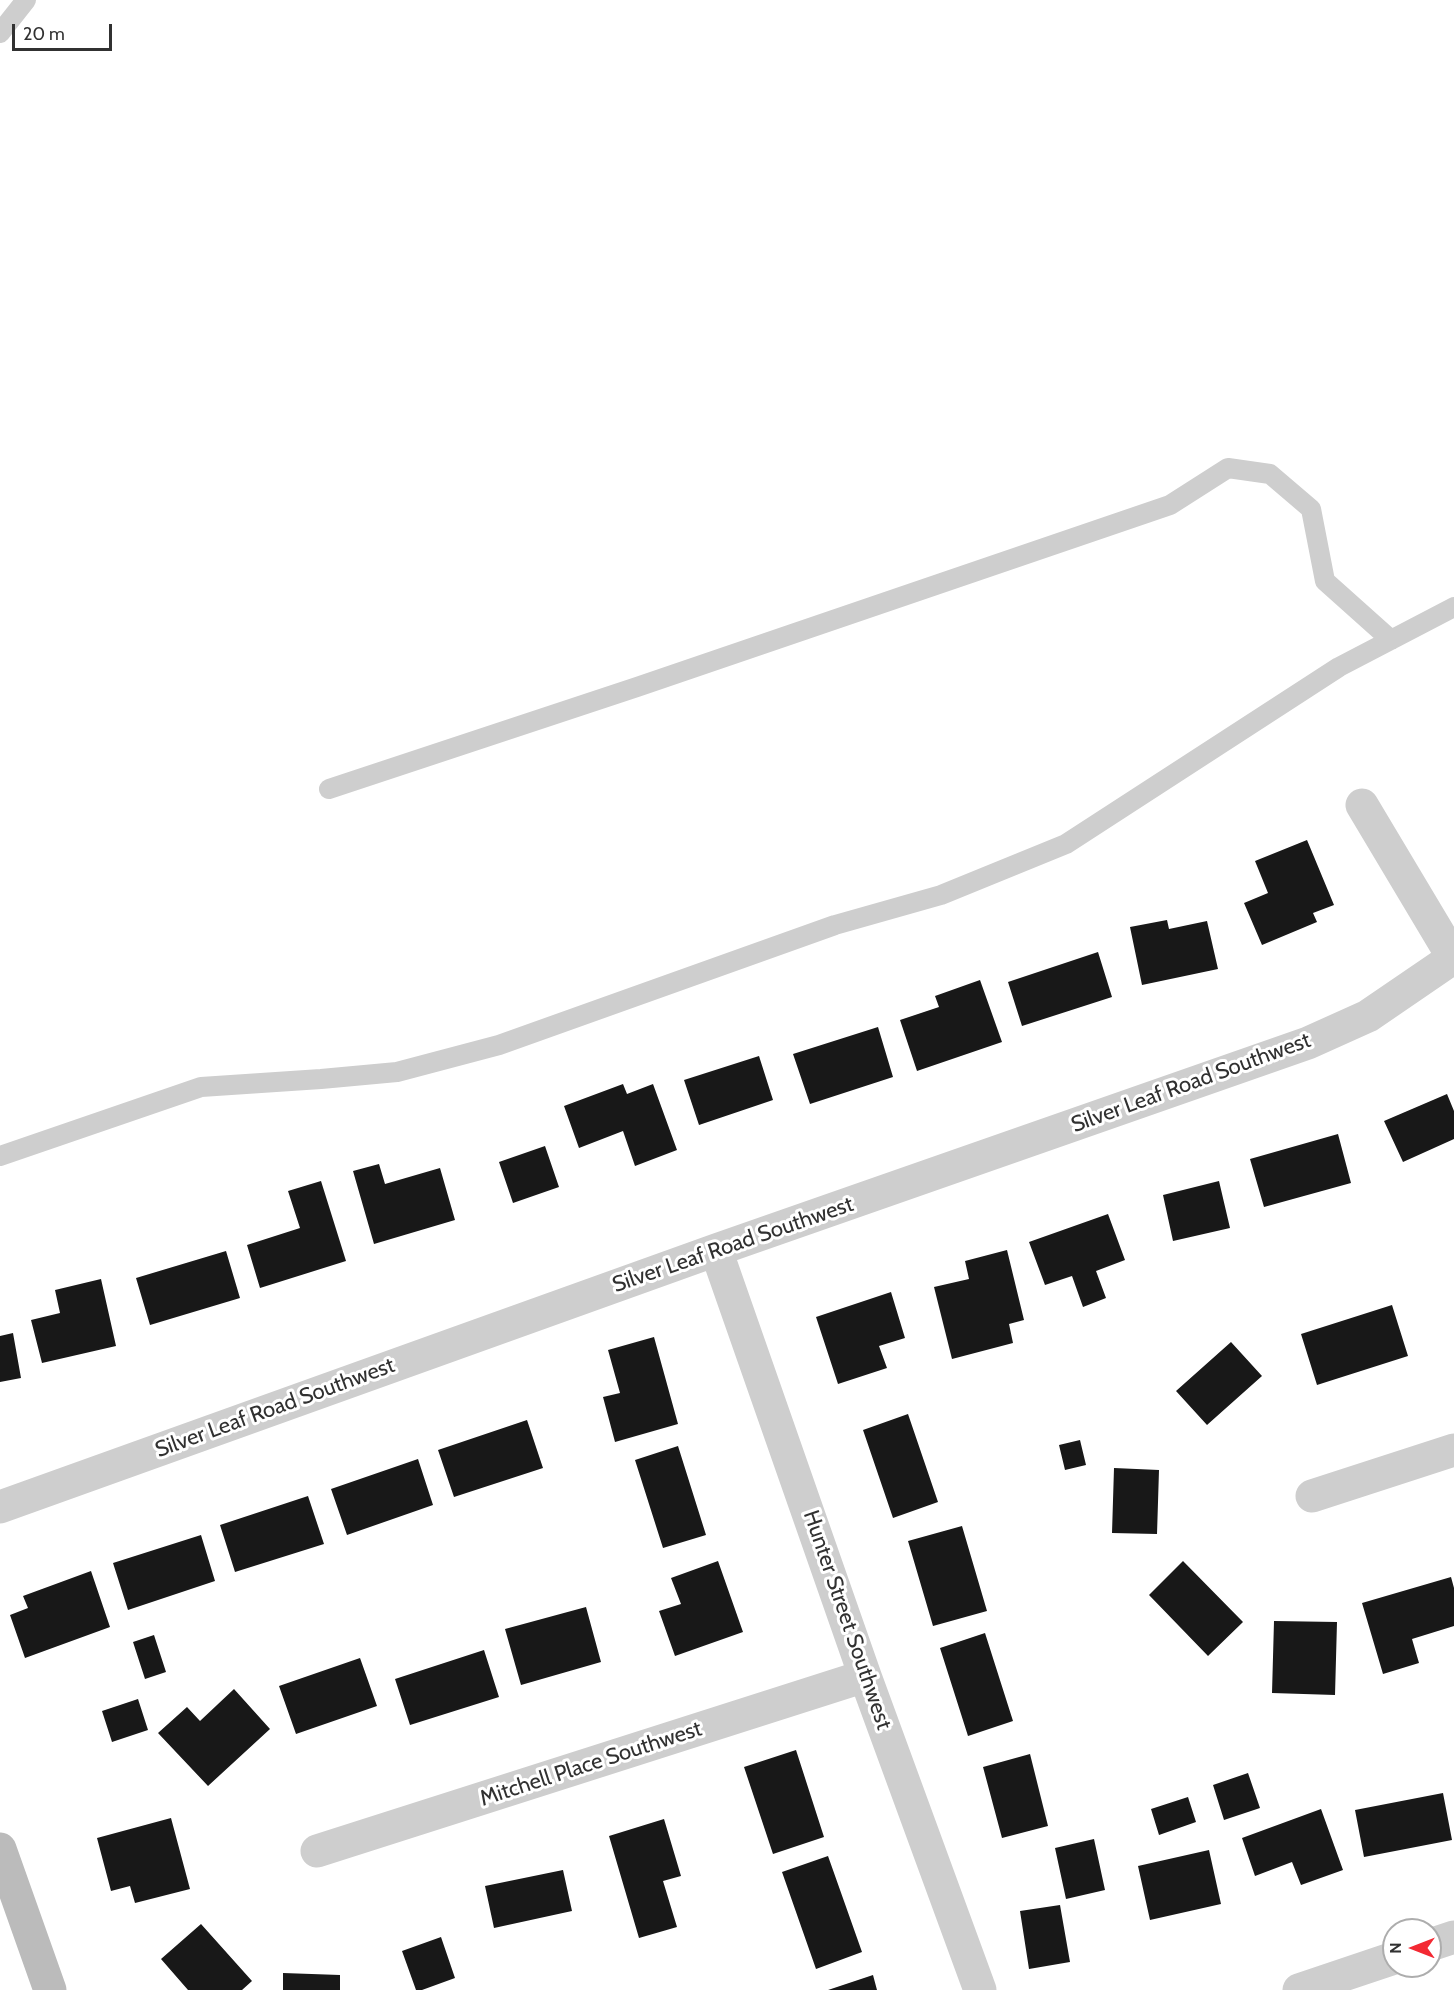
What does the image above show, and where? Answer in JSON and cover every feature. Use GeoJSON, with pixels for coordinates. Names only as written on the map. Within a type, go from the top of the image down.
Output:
{"type":"FeatureCollection","features":[{"type":"Feature","properties":{"kind":"street"},"geometry":{"type":"LineString","coordinates":[[1362,806],[1454,959]]}},
{"type":"Feature","properties":{"kind":"street","name":"Silver Leaf Road Southwest"},"geometry":{"type":"LineString","coordinates":[[0,1507],[716,1250],[1308,1043],[1368,1016],[1454,959]]}},
{"type":"Feature","properties":{"kind":"street","name":"Hunter Street Southwest"},"geometry":{"type":"LineString","coordinates":[[716,1250],[865,1676],[980,1990]]}},
{"type":"Feature","properties":{"kind":"street"},"geometry":{"type":"LineString","coordinates":[[1312,1496],[1454,1450]]}},
{"type":"Feature","properties":{"kind":"street","name":"Mitchell Place Southwest"},"geometry":{"type":"LineString","coordinates":[[317,1851],[865,1676]]}},
{"type":"Feature","properties":{"kind":"street"},"geometry":{"type":"LineString","coordinates":[[0,1849],[50,1990]]}},
{"type":"Feature","properties":{"kind":"street"},"geometry":{"type":"LineString","coordinates":[[1299,1990],[1382,1962]]}},
{"type":"Feature","properties":{"kind":"lane"},"geometry":{"type":"LineString","coordinates":[[0,33],[26,0]]}},
{"type":"Feature","properties":{"kind":"lane"},"geometry":{"type":"LineString","coordinates":[[328,789],[637,687],[1170,505],[1228,468],[1270,474],[1311,509],[1325,581],[1390,640]]}},
{"type":"Feature","properties":{"kind":"lane"},"geometry":{"type":"LineString","coordinates":[[0,1156],[201,1087],[397,1072],[499,1045],[835,925],[941,895],[1066,844],[1339,667],[1454,607]]}},
{"type":"Feature","properties":{"kind":"building"},"geometry":{"type":"Polygon","coordinates":[[[1307,840],[1334,905],[1313,913],[1317,922],[1262,945],[1244,903],[1268,893],[1255,861],[1307,840]]]}},
{"type":"Feature","properties":{"kind":"building"},"geometry":{"type":"Polygon","coordinates":[[[1167,920],[1169,929],[1207,921],[1218,969],[1142,985],[1130,927],[1167,920]]]}},
{"type":"Feature","properties":{"kind":"building"},"geometry":{"type":"Polygon","coordinates":[[[1098,952],[1112,997],[1022,1026],[1008,982],[1098,952]]]}},
{"type":"Feature","properties":{"kind":"building"},"geometry":{"type":"Polygon","coordinates":[[[980,980],[1002,1042],[917,1071],[900,1020],[939,1007],[935,996],[980,980]]]}},
{"type":"Feature","properties":{"kind":"building"},"geometry":{"type":"Polygon","coordinates":[[[878,1027],[893,1077],[810,1104],[793,1054],[878,1027]]]}},
{"type":"Feature","properties":{"kind":"building"},"geometry":{"type":"Polygon","coordinates":[[[759,1056],[773,1100],[699,1125],[684,1080],[759,1056]]]}},
{"type":"Feature","properties":{"kind":"building"},"geometry":{"type":"Polygon","coordinates":[[[623,1084],[627,1094],[653,1084],[677,1150],[635,1166],[623,1131],[579,1148],[564,1106],[623,1084]]]}},
{"type":"Feature","properties":{"kind":"building"},"geometry":{"type":"Polygon","coordinates":[[[1447,1094],[1454,1111],[1454,1139],[1403,1162],[1384,1121],[1447,1094]]]}},
{"type":"Feature","properties":{"kind":"building"},"geometry":{"type":"Polygon","coordinates":[[[1338,1134],[1351,1183],[1264,1207],[1250,1159],[1338,1134]]]}},
{"type":"Feature","properties":{"kind":"building"},"geometry":{"type":"Polygon","coordinates":[[[545,1146],[559,1187],[513,1203],[499,1162],[545,1146]]]}},
{"type":"Feature","properties":{"kind":"building"},"geometry":{"type":"Polygon","coordinates":[[[379,1164],[385,1184],[440,1168],[455,1220],[374,1244],[353,1171],[379,1164]]]}},
{"type":"Feature","properties":{"kind":"building"},"geometry":{"type":"Polygon","coordinates":[[[321,1181],[346,1261],[260,1288],[247,1245],[300,1228],[288,1191],[321,1181]]]}},
{"type":"Feature","properties":{"kind":"building"},"geometry":{"type":"Polygon","coordinates":[[[1219,1181],[1230,1228],[1173,1241],[1163,1195],[1219,1181]]]}},
{"type":"Feature","properties":{"kind":"building"},"geometry":{"type":"Polygon","coordinates":[[[1108,1214],[1125,1260],[1096,1271],[1106,1298],[1083,1307],[1072,1276],[1045,1285],[1029,1242],[1108,1214]]]}},
{"type":"Feature","properties":{"kind":"building"},"geometry":{"type":"Polygon","coordinates":[[[1007,1250],[1024,1320],[1009,1324],[1013,1343],[952,1359],[934,1287],[969,1279],[965,1261],[1007,1250]]]}},
{"type":"Feature","properties":{"kind":"building"},"geometry":{"type":"Polygon","coordinates":[[[226,1251],[240,1298],[150,1325],[136,1278],[226,1251]]]}},
{"type":"Feature","properties":{"kind":"building"},"geometry":{"type":"Polygon","coordinates":[[[101,1279],[116,1346],[42,1363],[31,1320],[60,1313],[55,1290],[101,1279]]]}},
{"type":"Feature","properties":{"kind":"building"},"geometry":{"type":"Polygon","coordinates":[[[891,1292],[905,1338],[879,1346],[887,1368],[838,1384],[816,1317],[891,1292]]]}},
{"type":"Feature","properties":{"kind":"building"},"geometry":{"type":"Polygon","coordinates":[[[1392,1305],[1408,1356],[1317,1385],[1301,1334],[1392,1305]]]}},
{"type":"Feature","properties":{"kind":"building"},"geometry":{"type":"Polygon","coordinates":[[[13,1333],[21,1378],[0,1382],[0,1336],[13,1333]]]}},
{"type":"Feature","properties":{"kind":"building"},"geometry":{"type":"Polygon","coordinates":[[[654,1337],[678,1424],[615,1442],[603,1397],[620,1393],[608,1350],[654,1337]]]}},
{"type":"Feature","properties":{"kind":"building"},"geometry":{"type":"Polygon","coordinates":[[[1231,1342],[1262,1376],[1207,1425],[1176,1391],[1231,1342]]]}},
{"type":"Feature","properties":{"kind":"building"},"geometry":{"type":"Polygon","coordinates":[[[908,1414],[938,1502],[893,1518],[863,1430],[908,1414]]]}},
{"type":"Feature","properties":{"kind":"building"},"geometry":{"type":"Polygon","coordinates":[[[527,1420],[543,1468],[454,1497],[438,1450],[527,1420]]]}},
{"type":"Feature","properties":{"kind":"building"},"geometry":{"type":"Polygon","coordinates":[[[1080,1440],[1086,1465],[1065,1470],[1059,1445],[1080,1440]]]}},
{"type":"Feature","properties":{"kind":"building"},"geometry":{"type":"Polygon","coordinates":[[[678,1446],[706,1535],[663,1548],[635,1460],[678,1446]]]}},
{"type":"Feature","properties":{"kind":"building"},"geometry":{"type":"Polygon","coordinates":[[[418,1459],[433,1505],[347,1535],[331,1489],[418,1459]]]}},
{"type":"Feature","properties":{"kind":"building"},"geometry":{"type":"Polygon","coordinates":[[[1114,1468],[1159,1470],[1157,1534],[1112,1533],[1114,1468]]]}},
{"type":"Feature","properties":{"kind":"building"},"geometry":{"type":"Polygon","coordinates":[[[308,1496],[324,1544],[235,1572],[220,1525],[308,1496]]]}},
{"type":"Feature","properties":{"kind":"building"},"geometry":{"type":"Polygon","coordinates":[[[962,1526],[987,1611],[933,1626],[908,1541],[962,1526]]]}},
{"type":"Feature","properties":{"kind":"building"},"geometry":{"type":"Polygon","coordinates":[[[201,1535],[215,1581],[128,1610],[113,1563],[201,1535]]]}},
{"type":"Feature","properties":{"kind":"building"},"geometry":{"type":"Polygon","coordinates":[[[718,1561],[743,1632],[675,1656],[659,1611],[681,1604],[671,1578],[718,1561]]]}},
{"type":"Feature","properties":{"kind":"building"},"geometry":{"type":"Polygon","coordinates":[[[1183,1561],[1243,1622],[1208,1656],[1149,1595],[1183,1561]]]}},
{"type":"Feature","properties":{"kind":"building"},"geometry":{"type":"Polygon","coordinates":[[[91,1571],[110,1627],[25,1658],[10,1615],[28,1608],[23,1596],[91,1571]]]}},
{"type":"Feature","properties":{"kind":"building"},"geometry":{"type":"Polygon","coordinates":[[[1451,1577],[1454,1588],[1454,1626],[1412,1639],[1419,1663],[1383,1674],[1362,1603],[1451,1577]]]}},
{"type":"Feature","properties":{"kind":"building"},"geometry":{"type":"Polygon","coordinates":[[[586,1607],[601,1662],[521,1685],[505,1629],[586,1607]]]}},
{"type":"Feature","properties":{"kind":"building"},"geometry":{"type":"Polygon","coordinates":[[[1274,1621],[1337,1622],[1335,1695],[1272,1693],[1274,1621]]]}},
{"type":"Feature","properties":{"kind":"building"},"geometry":{"type":"Polygon","coordinates":[[[985,1633],[1013,1721],[968,1736],[940,1648],[985,1633]]]}},
{"type":"Feature","properties":{"kind":"building"},"geometry":{"type":"Polygon","coordinates":[[[154,1635],[166,1672],[145,1679],[133,1642],[154,1635]]]}},
{"type":"Feature","properties":{"kind":"building"},"geometry":{"type":"Polygon","coordinates":[[[484,1650],[499,1697],[410,1725],[395,1679],[484,1650]]]}},
{"type":"Feature","properties":{"kind":"building"},"geometry":{"type":"Polygon","coordinates":[[[360,1658],[377,1706],[296,1734],[279,1686],[360,1658]]]}},
{"type":"Feature","properties":{"kind":"building"},"geometry":{"type":"Polygon","coordinates":[[[234,1689],[270,1729],[208,1786],[158,1733],[187,1707],[200,1721],[234,1689]]]}},
{"type":"Feature","properties":{"kind":"building"},"geometry":{"type":"Polygon","coordinates":[[[138,1699],[148,1730],[112,1742],[102,1711],[138,1699]]]}},
{"type":"Feature","properties":{"kind":"building"},"geometry":{"type":"Polygon","coordinates":[[[796,1750],[824,1837],[773,1854],[744,1767],[796,1750]]]}},
{"type":"Feature","properties":{"kind":"building"},"geometry":{"type":"Polygon","coordinates":[[[1030,1754],[1048,1826],[1002,1838],[983,1767],[1030,1754]]]}},
{"type":"Feature","properties":{"kind":"building"},"geometry":{"type":"Polygon","coordinates":[[[1248,1773],[1260,1808],[1224,1820],[1213,1785],[1248,1773]]]}},
{"type":"Feature","properties":{"kind":"building"},"geometry":{"type":"Polygon","coordinates":[[[1443,1793],[1452,1840],[1364,1857],[1355,1810],[1443,1793]]]}},
{"type":"Feature","properties":{"kind":"building"},"geometry":{"type":"Polygon","coordinates":[[[1188,1797],[1196,1822],[1159,1835],[1151,1809],[1188,1797]]]}},
{"type":"Feature","properties":{"kind":"building"},"geometry":{"type":"Polygon","coordinates":[[[1321,1809],[1343,1870],[1301,1885],[1292,1862],[1255,1876],[1242,1838],[1321,1809]]]}},
{"type":"Feature","properties":{"kind":"building"},"geometry":{"type":"Polygon","coordinates":[[[171,1818],[190,1889],[135,1903],[130,1886],[111,1891],[97,1838],[171,1818]]]}},
{"type":"Feature","properties":{"kind":"building"},"geometry":{"type":"Polygon","coordinates":[[[664,1819],[681,1876],[663,1881],[677,1927],[639,1938],[609,1836],[664,1819]]]}},
{"type":"Feature","properties":{"kind":"building"},"geometry":{"type":"Polygon","coordinates":[[[1094,1839],[1105,1890],[1066,1899],[1055,1848],[1094,1839]]]}},
{"type":"Feature","properties":{"kind":"building"},"geometry":{"type":"Polygon","coordinates":[[[1209,1850],[1221,1904],[1150,1920],[1138,1866],[1209,1850]]]}},
{"type":"Feature","properties":{"kind":"building"},"geometry":{"type":"Polygon","coordinates":[[[828,1856],[862,1952],[816,1969],[782,1872],[828,1856]]]}},
{"type":"Feature","properties":{"kind":"building"},"geometry":{"type":"Polygon","coordinates":[[[563,1870],[572,1911],[494,1928],[485,1886],[563,1870]]]}},
{"type":"Feature","properties":{"kind":"building"},"geometry":{"type":"Polygon","coordinates":[[[1060,1905],[1070,1962],[1029,1969],[1020,1911],[1060,1905]]]}},
{"type":"Feature","properties":{"kind":"building"},"geometry":{"type":"Polygon","coordinates":[[[201,1924],[252,1981],[242,1990],[188,1990],[161,1959],[201,1924]]]}},
{"type":"Feature","properties":{"kind":"building"},"geometry":{"type":"Polygon","coordinates":[[[441,1937],[455,1978],[416,1990],[402,1951],[441,1937]]]}},
{"type":"Feature","properties":{"kind":"building"},"geometry":{"type":"Polygon","coordinates":[[[283,1973],[340,1975],[340,1990],[283,1990],[283,1973]]]}},
{"type":"Feature","properties":{"kind":"building"},"geometry":{"type":"Polygon","coordinates":[[[873,1975],[877,1990],[828,1990],[873,1975]]]}}]}
